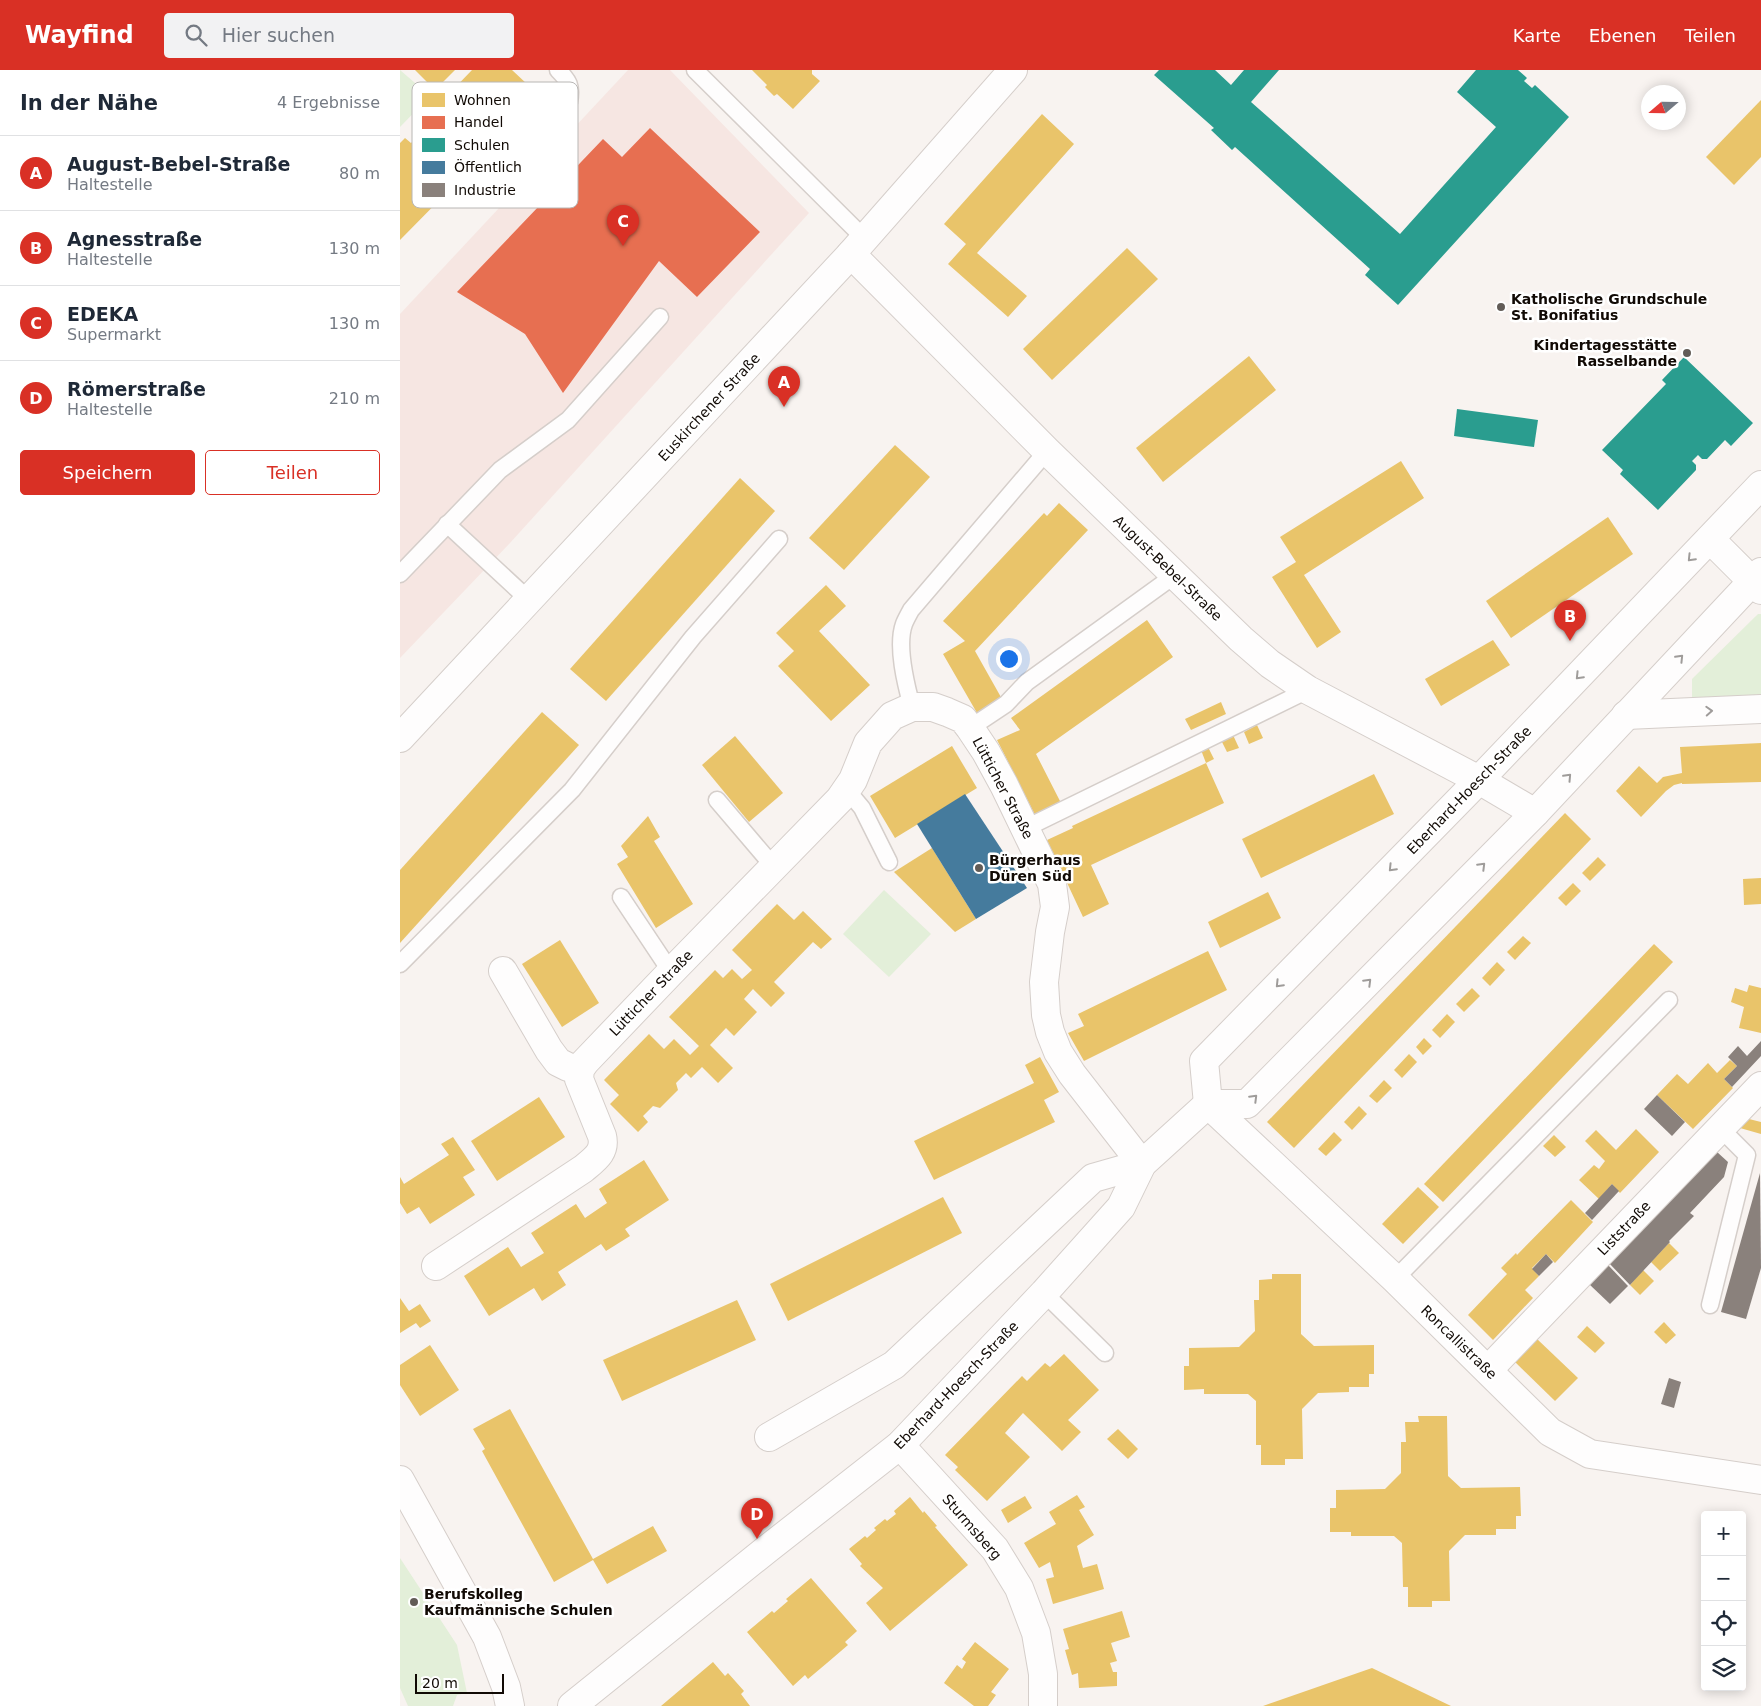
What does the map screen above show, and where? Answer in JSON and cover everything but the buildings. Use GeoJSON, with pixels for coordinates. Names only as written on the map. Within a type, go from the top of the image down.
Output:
{"type":"FeatureCollection","features":[{"type":"Feature","properties":{"kind":"street","name":"Euskirchener Straße"},"geometry":{"type":"LineString","coordinates":[[400,738],[858,247],[1012,70]]}},
{"type":"Feature","properties":{"kind":"street","name":"August-Bebel-Straße"},"geometry":{"type":"LineString","coordinates":[[858,247],[1047,451],[1270,664],[1308,690],[1479,780],[1535,813]]}},
{"type":"Feature","properties":{"kind":"street","name":"Eberhard-Hoesch-Straße"},"geometry":{"type":"LineString","coordinates":[[572,1706],[900,1445],[1044,1293],[1122,1207],[1142,1164],[1208,1104],[1204,1061],[1479,780],[1761,486]]}},
{"type":"Feature","properties":{"kind":"street"},"geometry":{"type":"LineString","coordinates":[[1208,1104],[1248,1104],[1535,813],[1626,715],[1758,581],[1710,539]]}},
{"type":"Feature","properties":{"kind":"street","name":"Lütticher Straße"},"geometry":{"type":"LineString","coordinates":[[580,1069],[671,972],[840,799],[853,780],[868,743],[892,716],[912,707],[933,707],[963,719],[970,728],[986,752],[1026,828],[1052,884],[1055,907],[1044,982],[1046,1015],[1050,1032],[1058,1052],[1072,1074],[1142,1164]]}},
{"type":"Feature","properties":{"kind":"street"},"geometry":{"type":"LineString","coordinates":[[1626,715],[1761,709]]}},
{"type":"Feature","properties":{"kind":"street"},"geometry":{"type":"LineString","coordinates":[[436,1266],[600,1156],[604,1143],[580,1079],[580,1069],[568,1067],[558,1062],[548,1050],[503,971]]}},
{"type":"Feature","properties":{"kind":"street","name":"Liststraße"},"geometry":{"type":"LineString","coordinates":[[1488,1370],[1761,1086]]}},
{"type":"Feature","properties":{"kind":"street","name":"Roncallistraße"},"geometry":{"type":"LineString","coordinates":[[1208,1104],[1395,1279],[1550,1432],[1590,1454],[1761,1480]]}},
{"type":"Feature","properties":{"kind":"street","name":"Eberhard-Hoesch-Straße"},"geometry":{"type":"LineString","coordinates":[[769,1437],[894,1365],[1093,1178],[1142,1164]]}},
{"type":"Feature","properties":{"kind":"street","name":"Sturmsberg"},"geometry":{"type":"LineString","coordinates":[[900,1445],[995,1549],[1018,1588],[1036,1633],[1043,1674],[1043,1706]]}},
{"type":"Feature","properties":{"kind":"street"},"geometry":{"type":"LineString","coordinates":[[400,1480],[487,1637],[506,1687],[510,1706]]}},
{"type":"Feature","properties":{"kind":"lane"},"geometry":{"type":"LineString","coordinates":[[558,70],[568,82]]}},
{"type":"Feature","properties":{"kind":"lane"},"geometry":{"type":"LineString","coordinates":[[695,70],[858,247]]}},
{"type":"Feature","properties":{"kind":"lane"},"geometry":{"type":"LineString","coordinates":[[400,574],[500,470],[568,420],[660,317]]}},
{"type":"Feature","properties":{"kind":"lane"},"geometry":{"type":"LineString","coordinates":[[912,707],[907,688],[901,644],[904,626],[911,610],[1047,451]]}},
{"type":"Feature","properties":{"kind":"lane"},"geometry":{"type":"LineString","coordinates":[[447,524],[529,600]]}},
{"type":"Feature","properties":{"kind":"lane"},"geometry":{"type":"LineString","coordinates":[[400,964],[572,790],[693,637],[779,538]]}},
{"type":"Feature","properties":{"kind":"lane"},"geometry":{"type":"LineString","coordinates":[[970,728],[1006,704],[1027,682],[1175,575]]}},
{"type":"Feature","properties":{"kind":"lane"},"geometry":{"type":"LineString","coordinates":[[1026,828],[1308,690]]}},
{"type":"Feature","properties":{"kind":"lane"},"geometry":{"type":"LineString","coordinates":[[853,780],[847,790],[862,808],[889,862]]}},
{"type":"Feature","properties":{"kind":"lane"},"geometry":{"type":"LineString","coordinates":[[717,800],[774,866]]}},
{"type":"Feature","properties":{"kind":"lane"},"geometry":{"type":"LineString","coordinates":[[621,897],[671,972]]}},
{"type":"Feature","properties":{"kind":"lane"},"geometry":{"type":"LineString","coordinates":[[1395,1279],[1669,1000]]}},
{"type":"Feature","properties":{"kind":"lane"},"geometry":{"type":"LineString","coordinates":[[1710,1305],[1747,1155],[1720,1128]]}},
{"type":"Feature","properties":{"kind":"lane"},"geometry":{"type":"LineString","coordinates":[[1044,1293],[1105,1353]]}},
{"type":"Feature","properties":{"kind":"shaded area"},"geometry":{"type":"Polygon","coordinates":[[[628,70],[670,70],[809,213],[510,543],[400,658],[400,314],[499,208],[578,208],[578,124],[628,70]]]}},
{"type":"Feature","properties":{"kind":"green space"},"geometry":{"type":"Polygon","coordinates":[[[400,70],[414,82],[412,82],[412,115],[400,127],[400,70]]]}},
{"type":"Feature","properties":{"kind":"green space"},"geometry":{"type":"Polygon","coordinates":[[[1758,614],[1761,614],[1761,696],[1692,698],[1692,679],[1758,614]]]}},
{"type":"Feature","properties":{"kind":"green space"},"geometry":{"type":"Polygon","coordinates":[[[884,890],[931,934],[889,977],[843,934],[884,890]]]}},
{"type":"Feature","properties":{"kind":"green space","name":"Berufskolleg Kaufmännische Schulen"},"geometry":{"type":"Polygon","coordinates":[[[400,1558],[457,1645],[467,1693],[457,1695],[453,1706],[408,1706],[400,1688],[400,1558]]]}},
{"type":"Feature","properties":{"kind":"place","name":"EDEKA"},"geometry":{"type":"Point","coordinates":[623,246]}},
{"type":"Feature","properties":{"kind":"place","name":"Katholische Grundschule St. Bonifatius"},"geometry":{"type":"Point","coordinates":[1501,307]}},
{"type":"Feature","properties":{"kind":"place","name":"Kindertagesstätte Rasselbande"},"geometry":{"type":"Point","coordinates":[1687,353]}},
{"type":"Feature","properties":{"kind":"place","name":"August-Bebel-Straße"},"geometry":{"type":"Point","coordinates":[784,407]}},
{"type":"Feature","properties":{"kind":"place","name":"Agnesstraße"},"geometry":{"type":"Point","coordinates":[1570,641]}},
{"type":"Feature","properties":{"kind":"place","name":"Bürgerhaus Düren Süd"},"geometry":{"type":"Point","coordinates":[979,868]}},
{"type":"Feature","properties":{"kind":"place","name":"Römerstraße"},"geometry":{"type":"Point","coordinates":[757,1539]}},
{"type":"Feature","properties":{"kind":"place","name":"Berufskolleg Kaufmännische Schulen"},"geometry":{"type":"Point","coordinates":[414,1602]}}]}
